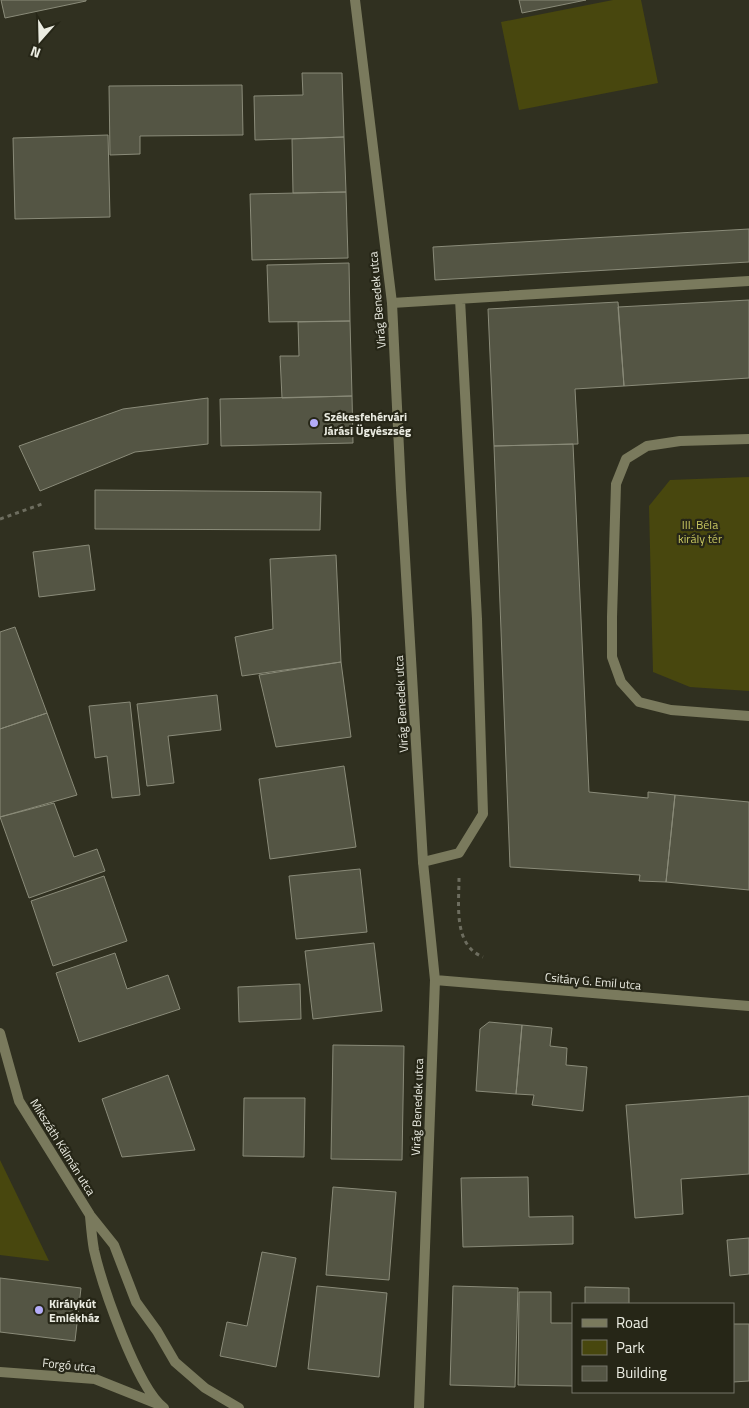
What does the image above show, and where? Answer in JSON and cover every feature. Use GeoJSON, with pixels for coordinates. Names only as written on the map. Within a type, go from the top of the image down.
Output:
{"type":"FeatureCollection","features":[{"type":"Feature","properties":{"kind":"street","name":"Virág Benedek utca"},"geometry":{"type":"LineString","coordinates":[[355,0],[392,303],[401,500],[423,862],[434,980],[419,1408]]}},
{"type":"Feature","properties":{"kind":"street"},"geometry":{"type":"LineString","coordinates":[[392,303],[749,280]]}},
{"type":"Feature","properties":{"kind":"street"},"geometry":{"type":"LineString","coordinates":[[423,862],[460,853],[483,814],[477,619],[460,299]]}},
{"type":"Feature","properties":{"kind":"street"},"geometry":{"type":"LineString","coordinates":[[749,439],[680,440],[647,446],[626,459],[616,484],[612,657],[621,682],[640,702],[671,710],[749,716]]}},
{"type":"Feature","properties":{"kind":"street","name":"Csitáry G. Emil utca"},"geometry":{"type":"LineString","coordinates":[[434,980],[749,1006]]}},
{"type":"Feature","properties":{"kind":"street","name":"Mikszáth Kálmán utca"},"geometry":{"type":"LineString","coordinates":[[0,1033],[19,1101],[90,1215],[114,1245],[136,1302],[158,1331],[175,1362],[205,1388],[239,1408]]}},
{"type":"Feature","properties":{"kind":"street","name":"Mikszáth Kálmán utca"},"geometry":{"type":"LineString","coordinates":[[90,1215],[94,1250],[115,1315],[143,1379],[162,1406]]}},
{"type":"Feature","properties":{"kind":"street","name":"Forgó utca"},"geometry":{"type":"LineString","coordinates":[[0,1372],[94,1379],[162,1406]]}},
{"type":"Feature","properties":{"kind":"path"},"geometry":{"type":"LineString","coordinates":[[0,519],[42,504]]}},
{"type":"Feature","properties":{"kind":"path"},"geometry":{"type":"LineString","coordinates":[[460,853],[459,928],[473,953],[488,959]]}},
{"type":"Feature","properties":{"kind":"green space"},"geometry":{"type":"Polygon","coordinates":[[[613,0],[641,0],[658,83],[519,110],[501,22],[613,0]]]}},
{"type":"Feature","properties":{"kind":"green space","name":"III. Béla király tér"},"geometry":{"type":"Polygon","coordinates":[[[749,477],[749,691],[690,687],[653,672],[649,506],[670,480],[749,477]]]}},
{"type":"Feature","properties":{"kind":"green space"},"geometry":{"type":"Polygon","coordinates":[[[0,1160],[49,1261],[0,1255],[0,1160]]]}},
{"type":"Feature","properties":{"kind":"building"},"geometry":{"type":"Polygon","coordinates":[[[1,0],[86,0],[86,1],[5,18],[1,0]]]}},
{"type":"Feature","properties":{"kind":"building"},"geometry":{"type":"Polygon","coordinates":[[[519,0],[586,0],[522,13],[519,0]]]}},
{"type":"Feature","properties":{"kind":"building"},"geometry":{"type":"Polygon","coordinates":[[[302,73],[342,73],[344,137],[255,140],[254,96],[303,95],[302,73]]]}},
{"type":"Feature","properties":{"kind":"building"},"geometry":{"type":"Polygon","coordinates":[[[242,85],[243,135],[140,136],[140,154],[110,155],[109,86],[242,85]]]}},
{"type":"Feature","properties":{"kind":"building"},"geometry":{"type":"Polygon","coordinates":[[[108,135],[110,217],[15,219],[13,138],[108,135]]]}},
{"type":"Feature","properties":{"kind":"building"},"geometry":{"type":"Polygon","coordinates":[[[344,137],[346,192],[293,193],[292,139],[344,137]]]}},
{"type":"Feature","properties":{"kind":"building"},"geometry":{"type":"Polygon","coordinates":[[[346,192],[348,258],[252,260],[250,194],[346,192]]]}},
{"type":"Feature","properties":{"kind":"building"},"geometry":{"type":"Polygon","coordinates":[[[749,229],[749,262],[435,280],[433,247],[749,229]]]}},
{"type":"Feature","properties":{"kind":"building"},"geometry":{"type":"Polygon","coordinates":[[[349,263],[350,321],[269,322],[267,265],[349,263]]]}},
{"type":"Feature","properties":{"kind":"building"},"geometry":{"type":"Polygon","coordinates":[[[749,300],[749,378],[624,386],[618,307],[749,300]]]}},
{"type":"Feature","properties":{"kind":"building"},"geometry":{"type":"Polygon","coordinates":[[[618,302],[624,386],[575,389],[578,444],[494,446],[488,309],[618,302]]]}},
{"type":"Feature","properties":{"kind":"building"},"geometry":{"type":"Polygon","coordinates":[[[350,321],[352,396],[282,398],[280,356],[299,356],[298,322],[350,321]]]}},
{"type":"Feature","properties":{"kind":"building"},"geometry":{"type":"Polygon","coordinates":[[[352,396],[353,443],[221,446],[220,399],[352,396]]]}},
{"type":"Feature","properties":{"kind":"building"},"geometry":{"type":"Polygon","coordinates":[[[208,398],[208,444],[135,452],[40,491],[19,446],[123,409],[208,398]]]}},
{"type":"Feature","properties":{"kind":"building"},"geometry":{"type":"Polygon","coordinates":[[[573,444],[589,792],[648,798],[648,792],[675,795],[666,882],[639,881],[640,875],[510,867],[494,446],[573,444]]]}},
{"type":"Feature","properties":{"kind":"building"},"geometry":{"type":"Polygon","coordinates":[[[95,490],[321,492],[320,530],[95,529],[95,490]]]}},
{"type":"Feature","properties":{"kind":"building"},"geometry":{"type":"Polygon","coordinates":[[[89,545],[95,590],[39,597],[33,552],[89,545]]]}},
{"type":"Feature","properties":{"kind":"building"},"geometry":{"type":"Polygon","coordinates":[[[336,555],[341,662],[242,676],[235,637],[273,629],[270,559],[336,555]]]}},
{"type":"Feature","properties":{"kind":"building"},"geometry":{"type":"Polygon","coordinates":[[[15,627],[47,713],[0,729],[0,632],[15,627]]]}},
{"type":"Feature","properties":{"kind":"building"},"geometry":{"type":"Polygon","coordinates":[[[341,662],[351,737],[276,747],[259,675],[341,662]]]}},
{"type":"Feature","properties":{"kind":"building"},"geometry":{"type":"Polygon","coordinates":[[[217,695],[221,730],[168,736],[174,783],[147,786],[137,704],[217,695]]]}},
{"type":"Feature","properties":{"kind":"building"},"geometry":{"type":"Polygon","coordinates":[[[130,702],[140,795],[112,798],[107,756],[95,758],[89,706],[130,702]]]}},
{"type":"Feature","properties":{"kind":"building"},"geometry":{"type":"Polygon","coordinates":[[[47,713],[77,795],[0,817],[0,729],[47,713]]]}},
{"type":"Feature","properties":{"kind":"building"},"geometry":{"type":"Polygon","coordinates":[[[344,766],[356,847],[270,859],[259,779],[344,766]]]}},
{"type":"Feature","properties":{"kind":"building"},"geometry":{"type":"Polygon","coordinates":[[[675,795],[749,802],[749,890],[666,882],[675,795]]]}},
{"type":"Feature","properties":{"kind":"building"},"geometry":{"type":"Polygon","coordinates":[[[54,803],[74,857],[97,849],[105,871],[29,898],[0,817],[54,803]]]}},
{"type":"Feature","properties":{"kind":"building"},"geometry":{"type":"Polygon","coordinates":[[[360,869],[367,932],[296,939],[289,876],[360,869]]]}},
{"type":"Feature","properties":{"kind":"building"},"geometry":{"type":"Polygon","coordinates":[[[104,876],[127,941],[53,966],[31,901],[104,876]]]}},
{"type":"Feature","properties":{"kind":"building"},"geometry":{"type":"Polygon","coordinates":[[[374,943],[382,1011],[313,1019],[305,951],[374,943]]]}},
{"type":"Feature","properties":{"kind":"building"},"geometry":{"type":"Polygon","coordinates":[[[115,953],[127,989],[168,975],[180,1009],[79,1042],[56,973],[115,953]]]}},
{"type":"Feature","properties":{"kind":"building"},"geometry":{"type":"Polygon","coordinates":[[[300,984],[301,1019],[239,1022],[238,987],[300,984]]]}},
{"type":"Feature","properties":{"kind":"building"},"geometry":{"type":"Polygon","coordinates":[[[489,1022],[522,1025],[516,1094],[476,1091],[480,1029],[489,1022]]]}},
{"type":"Feature","properties":{"kind":"building"},"geometry":{"type":"Polygon","coordinates":[[[522,1025],[552,1028],[550,1046],[567,1048],[566,1065],[587,1067],[583,1111],[532,1105],[534,1095],[516,1094],[522,1025]]]}},
{"type":"Feature","properties":{"kind":"building"},"geometry":{"type":"Polygon","coordinates":[[[333,1045],[404,1046],[402,1160],[331,1159],[333,1045]]]}},
{"type":"Feature","properties":{"kind":"building"},"geometry":{"type":"Polygon","coordinates":[[[168,1075],[195,1150],[122,1157],[102,1099],[168,1075]]]}},
{"type":"Feature","properties":{"kind":"building"},"geometry":{"type":"Polygon","coordinates":[[[749,1096],[749,1174],[681,1179],[683,1214],[635,1218],[626,1105],[749,1096]]]}},
{"type":"Feature","properties":{"kind":"building"},"geometry":{"type":"Polygon","coordinates":[[[244,1098],[305,1098],[304,1157],[243,1156],[244,1098]]]}},
{"type":"Feature","properties":{"kind":"building"},"geometry":{"type":"Polygon","coordinates":[[[528,1177],[529,1217],[573,1216],[573,1244],[463,1247],[461,1178],[528,1177]]]}},
{"type":"Feature","properties":{"kind":"building"},"geometry":{"type":"Polygon","coordinates":[[[333,1187],[396,1192],[389,1280],[326,1275],[333,1187]]]}},
{"type":"Feature","properties":{"kind":"building"},"geometry":{"type":"Polygon","coordinates":[[[749,1238],[749,1274],[730,1276],[727,1240],[749,1238]]]}},
{"type":"Feature","properties":{"kind":"building"},"geometry":{"type":"Polygon","coordinates":[[[262,1252],[296,1258],[276,1367],[220,1356],[227,1322],[247,1326],[262,1252]]]}},
{"type":"Feature","properties":{"kind":"building","name":"Királykút Emlékház"},"geometry":{"type":"Polygon","coordinates":[[[0,1278],[81,1288],[75,1341],[0,1332],[0,1278]]]}},
{"type":"Feature","properties":{"kind":"building"},"geometry":{"type":"Polygon","coordinates":[[[317,1286],[387,1293],[379,1377],[308,1369],[317,1286]]]}},
{"type":"Feature","properties":{"kind":"building"},"geometry":{"type":"Polygon","coordinates":[[[453,1286],[518,1288],[515,1387],[450,1385],[453,1286]]]}},
{"type":"Feature","properties":{"kind":"building"},"geometry":{"type":"Polygon","coordinates":[[[585,1287],[629,1288],[629,1303],[585,1303],[585,1287]]]}},
{"type":"Feature","properties":{"kind":"building"},"geometry":{"type":"Polygon","coordinates":[[[519,1292],[551,1292],[551,1323],[572,1323],[572,1386],[518,1385],[519,1292]]]}},
{"type":"Feature","properties":{"kind":"building"},"geometry":{"type":"Polygon","coordinates":[[[734,1324],[749,1324],[749,1381],[734,1382],[734,1324]]]}},
{"type":"Feature","properties":{"kind":"place","name":"Székesfehérvári Járási Ügyészség"},"geometry":{"type":"Point","coordinates":[314,423]}},
{"type":"Feature","properties":{"kind":"place","name":"Királykút Emlékház"},"geometry":{"type":"Point","coordinates":[39,1310]}}]}
